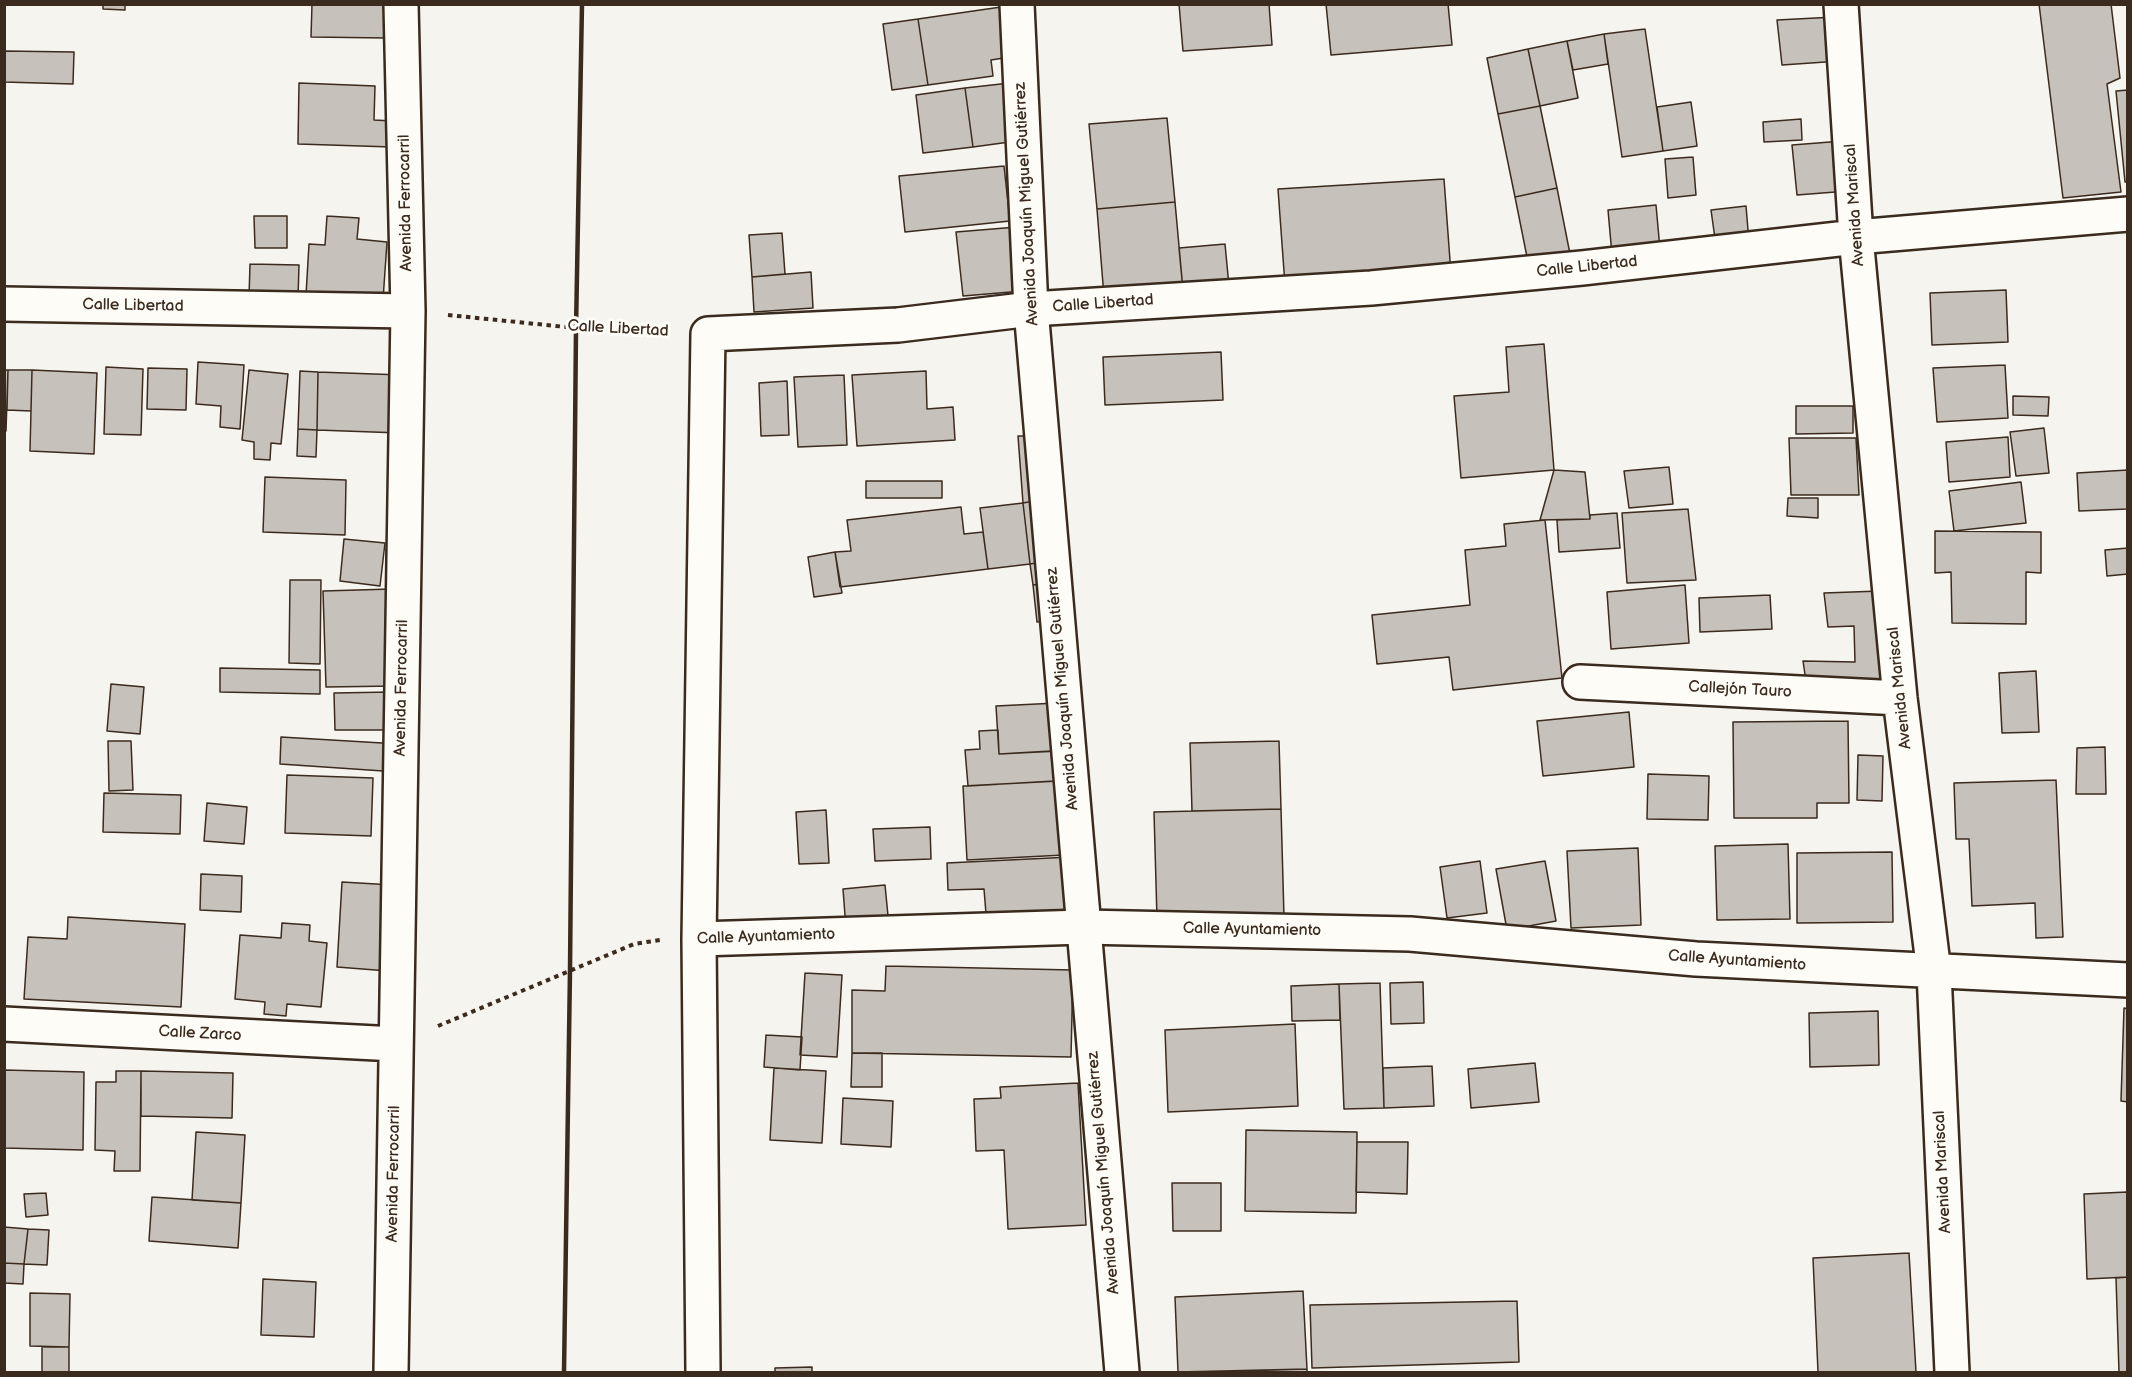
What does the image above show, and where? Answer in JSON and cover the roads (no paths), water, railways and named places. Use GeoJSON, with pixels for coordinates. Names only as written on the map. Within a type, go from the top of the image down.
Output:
{"type":"FeatureCollection","features":[{"type":"Feature","properties":{"kind":"street","name":"Avenida Ferrocarril"},"geometry":{"type":"LineString","coordinates":[[391,1372],[408,311],[401,4]]}},
{"type":"Feature","properties":{"kind":"street","name":"Avenida Joaquín Miguel Gutiérrez"},"geometry":{"type":"LineString","coordinates":[[1017,4],[1032,309],[1122,1372]]}},
{"type":"Feature","properties":{"kind":"street","name":"Avenida Mariscal"},"geometry":{"type":"LineString","coordinates":[[1841,4],[1856,237],[1900,698],[1934,972],[1952,1372]]}},
{"type":"Feature","properties":{"kind":"street","name":"Calle Libertad"},"geometry":{"type":"LineString","coordinates":[[699,939],[708,334],[898,325],[1032,309],[1371,288],[1582,268],[1856,237],[2127,214]]}},
{"type":"Feature","properties":{"kind":"street","name":"Calle Libertad"},"geometry":{"type":"LineString","coordinates":[[4,304],[408,311]]}},
{"type":"Feature","properties":{"kind":"street","name":"Callejón Tauro"},"geometry":{"type":"LineString","coordinates":[[1580,682],[1900,698]]}},
{"type":"Feature","properties":{"kind":"street","name":"Calle Ayuntamiento"},"geometry":{"type":"LineString","coordinates":[[699,939],[1083,927],[1410,934],[1696,959],[2127,980]]}},
{"type":"Feature","properties":{"kind":"street"},"geometry":{"type":"LineString","coordinates":[[699,939],[703,1372]]}},
{"type":"Feature","properties":{"kind":"street","name":"Calle Zarco"},"geometry":{"type":"LineString","coordinates":[[4,1024],[396,1044]]}},
{"type":"Feature","properties":{"kind":"railway"},"geometry":{"type":"LineString","coordinates":[[564,1372],[582,4]]}}]}
